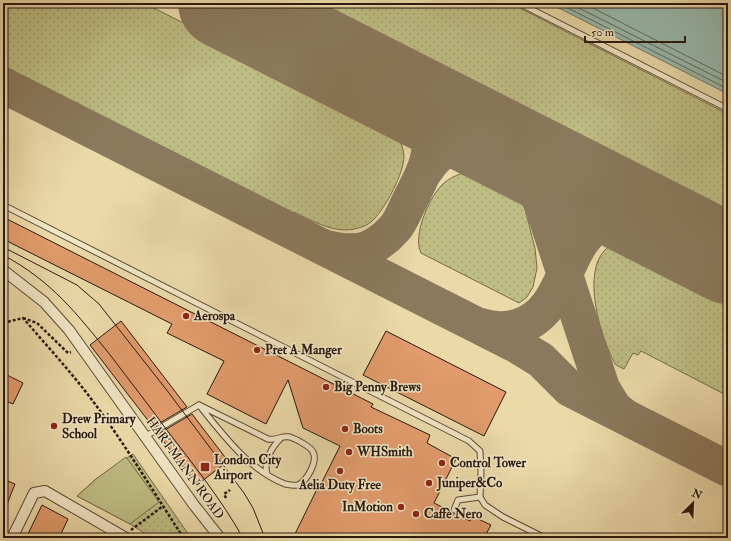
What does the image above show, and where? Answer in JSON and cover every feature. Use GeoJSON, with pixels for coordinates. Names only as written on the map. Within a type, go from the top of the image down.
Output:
{"type":"FeatureCollection","features":[{"type":"Feature","properties":{"kind":"street","name":"HARTMANN ROAD"},"geometry":{"type":"LineString","coordinates":[[3,270],[33,292],[62,321],[146,436],[194,505],[220,538]]}},
{"type":"Feature","properties":{"kind":"street"},"geometry":{"type":"LineString","coordinates":[[12,538],[34,494],[45,491],[126,538]]}},
{"type":"Feature","properties":{"kind":"lane"},"geometry":{"type":"LineString","coordinates":[[519,3],[728,109]]}},
{"type":"Feature","properties":{"kind":"lane"},"geometry":{"type":"LineString","coordinates":[[3,205],[469,441],[480,451],[480,497],[485,505],[494,512],[545,538]]}},
{"type":"Feature","properties":{"kind":"lane"},"geometry":{"type":"LineString","coordinates":[[146,436],[199,405]]}},
{"type":"Feature","properties":{"kind":"lane"},"geometry":{"type":"LineString","coordinates":[[199,405],[264,437],[272,440],[290,437],[308,446],[313,452],[314,461],[305,479],[299,484],[291,486],[256,467],[230,443],[199,405]]}},
{"type":"Feature","properties":{"kind":"lane"},"geometry":{"type":"LineString","coordinates":[[267,474],[267,460],[280,438]]}},
{"type":"Feature","properties":{"kind":"lane"},"geometry":{"type":"LineString","coordinates":[[454,510],[458,500],[480,497]]}},
{"type":"Feature","properties":{"kind":"path"},"geometry":{"type":"LineString","coordinates":[[23,318],[95,404],[151,487],[181,534],[182,538]]}},
{"type":"Feature","properties":{"kind":"path"},"geometry":{"type":"LineString","coordinates":[[3,323],[23,318],[37,323],[68,353],[75,351]]}},
{"type":"Feature","properties":{"kind":"path"},"geometry":{"type":"LineString","coordinates":[[226,498],[224,494],[230,490],[232,494]]}},
{"type":"Feature","properties":{"kind":"path"},"geometry":{"type":"LineString","coordinates":[[126,538],[129,531],[163,506]]}},
{"type":"Feature","properties":{"kind":"shaded area"},"geometry":{"type":"Polygon","coordinates":[[[3,3],[144,3],[389,127],[400,140],[404,156],[401,171],[394,189],[379,214],[360,228],[341,230],[317,223],[294,212],[292,215],[3,68],[3,3]]]}},
{"type":"Feature","properties":{"kind":"shaded area"},"geometry":{"type":"Polygon","coordinates":[[[303,3],[510,3],[728,114],[728,218],[303,3]]]}},
{"type":"Feature","properties":{"kind":"shaded area"},"geometry":{"type":"Polygon","coordinates":[[[472,169],[516,191],[525,209],[535,248],[537,268],[533,287],[527,297],[519,303],[421,253],[419,236],[421,226],[433,196],[444,183],[472,169]]]}},
{"type":"Feature","properties":{"kind":"shaded area"},"geometry":{"type":"Polygon","coordinates":[[[617,242],[728,299],[728,396],[641,351],[638,355],[633,353],[624,369],[615,364],[605,340],[597,314],[594,286],[598,261],[605,250],[617,242]]]}},
{"type":"Feature","properties":{"kind":"shaded area"},"geometry":{"type":"Polygon","coordinates":[[[133,454],[191,538],[152,538],[130,524],[77,496],[96,479],[133,454]]]}},
{"type":"Feature","properties":{"kind":"shaded area"},"geometry":{"type":"Polygon","coordinates":[[[126,457],[159,502],[130,524],[77,496],[96,479],[126,457]]]}},
{"type":"Feature","properties":{"kind":"water"},"geometry":{"type":"Polygon","coordinates":[[[549,3],[728,3],[728,94],[549,3]]]}},
{"type":"Feature","properties":{"kind":"building"},"geometry":{"type":"Polygon","coordinates":[[[3,217],[373,404],[371,407],[430,435],[427,443],[456,459],[434,503],[470,521],[472,516],[491,525],[484,538],[469,538],[459,533],[456,538],[293,538],[340,446],[303,428],[288,380],[266,424],[207,394],[224,361],[167,333],[172,324],[3,239],[3,217]]]}},
{"type":"Feature","properties":{"kind":"building"},"geometry":{"type":"Polygon","coordinates":[[[121,321],[187,407],[153,427],[90,345],[121,321]]]}},
{"type":"Feature","properties":{"kind":"building"},"geometry":{"type":"Polygon","coordinates":[[[386,331],[506,392],[484,436],[363,375],[386,331]]]}},
{"type":"Feature","properties":{"kind":"building"},"geometry":{"type":"Polygon","coordinates":[[[3,373],[23,383],[13,404],[3,400],[3,373]]]}},
{"type":"Feature","properties":{"kind":"building"},"geometry":{"type":"Polygon","coordinates":[[[192,414],[228,461],[197,485],[158,434],[192,414]]]}},
{"type":"Feature","properties":{"kind":"building"},"geometry":{"type":"Polygon","coordinates":[[[3,479],[15,484],[4,512],[3,512],[3,479]]]}},
{"type":"Feature","properties":{"kind":"building"},"geometry":{"type":"Polygon","coordinates":[[[42,505],[68,519],[59,538],[26,538],[42,505]]]}},
{"type":"Feature","properties":{"kind":"taxiway"},"geometry":{"type":"LineString","coordinates":[[3,85],[518,346],[541,360],[570,389],[728,469]]}},
{"type":"Feature","properties":{"kind":"taxiway"},"geometry":{"type":"LineString","coordinates":[[326,248],[343,251],[360,251],[371,247],[392,231],[403,215],[426,166],[430,147],[425,122],[416,109],[402,94]]}},
{"type":"Feature","properties":{"kind":"taxiway"},"geometry":{"type":"LineString","coordinates":[[425,171],[433,161],[449,147],[467,142],[478,141],[501,144]]}},
{"type":"Feature","properties":{"kind":"taxiway"},"geometry":{"type":"LineString","coordinates":[[512,149],[526,165],[533,177],[602,388],[614,408],[624,416]]}},
{"type":"Feature","properties":{"kind":"taxiway"},"geometry":{"type":"LineString","coordinates":[[481,326],[494,329],[512,328],[538,316],[552,299],[584,238],[600,224],[623,218],[656,222]]}},
{"type":"Feature","properties":{"kind":"runway"},"geometry":{"type":"LineString","coordinates":[[223,3],[728,259]]}},
{"type":"Feature","properties":{"kind":"tram line"},"geometry":{"type":"LineString","coordinates":[[3,247],[77,285],[99,304],[169,393],[244,493],[253,508],[265,538]]}},
{"type":"Feature","properties":{"kind":"tram line"},"geometry":{"type":"LineString","coordinates":[[3,255],[20,265],[50,287],[87,326],[206,482],[243,538]]}},
{"type":"Feature","properties":{"kind":"place","name":"Aerospa"},"geometry":{"type":"Point","coordinates":[186,316]}},
{"type":"Feature","properties":{"kind":"place","name":"Pret A Manger"},"geometry":{"type":"Point","coordinates":[257,350]}},
{"type":"Feature","properties":{"kind":"place","name":"Big Penny Brews"},"geometry":{"type":"Point","coordinates":[326,387]}},
{"type":"Feature","properties":{"kind":"place","name":"Drew Primary School"},"geometry":{"type":"Point","coordinates":[54,426]}},
{"type":"Feature","properties":{"kind":"place","name":"Boots"},"geometry":{"type":"Point","coordinates":[345,429]}},
{"type":"Feature","properties":{"kind":"place","name":"WHSmith"},"geometry":{"type":"Point","coordinates":[349,452]}},
{"type":"Feature","properties":{"kind":"place","name":"Control Tower"},"geometry":{"type":"Point","coordinates":[442,463]}},
{"type":"Feature","properties":{"kind":"place","name":"London City Airport"},"geometry":{"type":"Point","coordinates":[205,467]}},
{"type":"Feature","properties":{"kind":"place","name":"Aelia Duty Free"},"geometry":{"type":"Point","coordinates":[340,471]}},
{"type":"Feature","properties":{"kind":"place","name":"Juniper&Co"},"geometry":{"type":"Point","coordinates":[429,483]}},
{"type":"Feature","properties":{"kind":"place","name":"InMotion"},"geometry":{"type":"Point","coordinates":[401,507]}},
{"type":"Feature","properties":{"kind":"place","name":"Caffè Nero"},"geometry":{"type":"Point","coordinates":[416,514]}}]}
